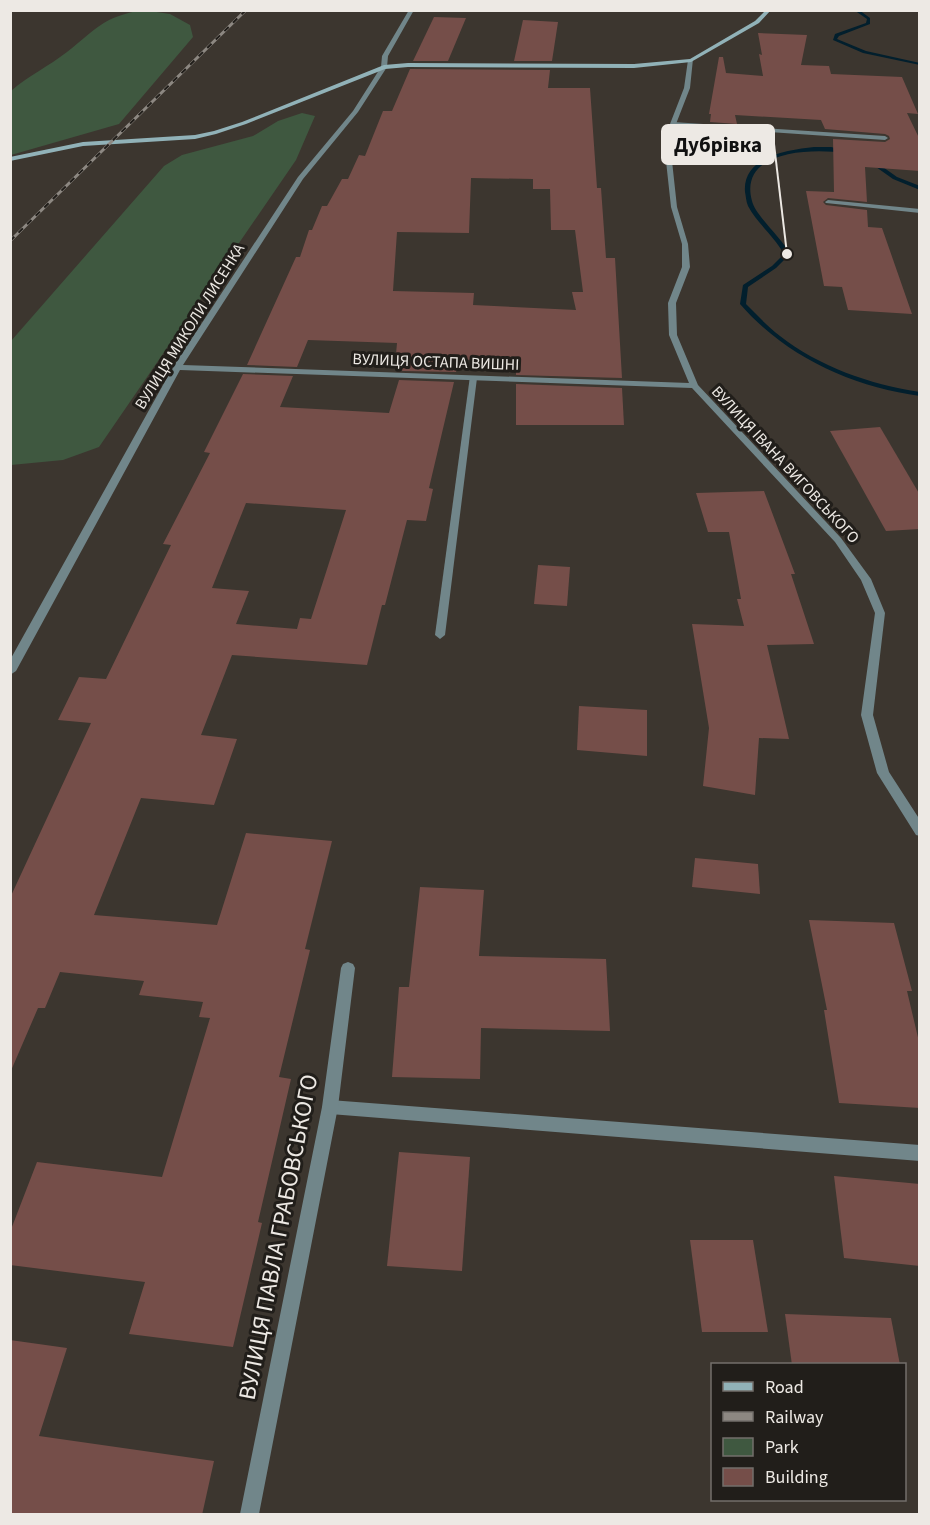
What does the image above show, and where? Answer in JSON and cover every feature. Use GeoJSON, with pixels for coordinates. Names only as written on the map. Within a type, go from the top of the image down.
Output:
{"type":"FeatureCollection","features":[{"type":"Feature","properties":{"kind":"main road"},"geometry":{"type":"LineString","coordinates":[[10,159],[82,144],[195,136],[216,132],[384,67],[408,65],[634,66],[691,60],[747,28],[769,10]]}},
{"type":"Feature","properties":{"kind":"street","name":"ВУЛИЦЯ МИКОЛИ ЛИСЕНКА"},"geometry":{"type":"LineString","coordinates":[[10,671],[177,366],[300,178],[355,112],[384,67],[385,56],[412,10]]}},
{"type":"Feature","properties":{"kind":"street","name":"ВУЛИЦЯ ІВАНА ВИГОВСЬКОГО"},"geometry":{"type":"LineString","coordinates":[[691,60],[687,88],[673,124],[669,161],[674,207],[685,244],[686,267],[672,303],[673,335],[694,386],[838,540],[867,579],[880,613],[867,715],[883,773],[920,831]]}},
{"type":"Feature","properties":{"kind":"street"},"geometry":{"type":"LineString","coordinates":[[673,124],[885,138]]}},
{"type":"Feature","properties":{"kind":"street"},"geometry":{"type":"LineString","coordinates":[[828,202],[920,211]]}},
{"type":"Feature","properties":{"kind":"street","name":"ВУЛИЦЯ ОСТАПА ВИШНІ"},"geometry":{"type":"LineString","coordinates":[[177,366],[694,386]]}},
{"type":"Feature","properties":{"kind":"street"},"geometry":{"type":"LineString","coordinates":[[440,635],[473,378]]}},
{"type":"Feature","properties":{"kind":"street","name":"ВУЛИЦЯ ПАВЛА ГРАБОВСЬКОГО"},"geometry":{"type":"LineString","coordinates":[[249,1515],[330,1107],[348,968]]}},
{"type":"Feature","properties":{"kind":"street"},"geometry":{"type":"LineString","coordinates":[[330,1107],[920,1153]]}},
{"type":"Feature","properties":{"kind":"green space"},"geometry":{"type":"Polygon","coordinates":[[[143,10],[170,14],[190,25],[193,37],[119,124],[11,155],[11,91],[109,20],[143,10]]]}},
{"type":"Feature","properties":{"kind":"green space"},"geometry":{"type":"Polygon","coordinates":[[[302,113],[315,116],[296,160],[99,447],[63,460],[11,465],[11,341],[164,166],[182,155],[253,136],[278,121],[302,113]]]}},
{"type":"Feature","properties":{"kind":"building"},"geometry":{"type":"Polygon","coordinates":[[[434,17],[466,18],[448,61],[413,61],[434,17]]]}},
{"type":"Feature","properties":{"kind":"building"},"geometry":{"type":"Polygon","coordinates":[[[523,20],[558,22],[552,61],[514,61],[523,20]]]}},
{"type":"Feature","properties":{"kind":"building"},"geometry":{"type":"Polygon","coordinates":[[[758,33],[807,35],[801,65],[829,66],[831,74],[902,77],[918,114],[907,113],[920,140],[920,171],[865,167],[867,202],[828,198],[823,202],[826,205],[867,210],[868,227],[882,228],[912,314],[848,310],[842,287],[824,286],[806,191],[834,192],[833,139],[885,142],[890,139],[889,136],[825,129],[821,120],[735,115],[737,124],[710,122],[711,114],[709,114],[719,57],[723,57],[726,73],[763,76],[758,33]]]}},
{"type":"Feature","properties":{"kind":"building"},"geometry":{"type":"Polygon","coordinates":[[[410,69],[550,70],[548,88],[590,88],[597,188],[601,188],[606,258],[615,258],[622,378],[516,375],[516,359],[459,360],[456,372],[402,371],[407,354],[396,354],[397,343],[308,340],[297,367],[247,365],[296,257],[300,257],[309,230],[312,230],[322,206],[327,206],[342,179],[348,179],[359,155],[365,156],[383,111],[392,111],[410,69]],[[471,178],[469,233],[397,232],[393,291],[474,293],[473,305],[576,310],[572,292],[583,292],[575,230],[551,230],[550,189],[533,189],[533,179],[471,178]]]}},
{"type":"Feature","properties":{"kind":"building"},"geometry":{"type":"Polygon","coordinates":[[[243,374],[293,376],[280,407],[389,413],[399,380],[454,382],[429,488],[433,489],[426,521],[407,520],[367,665],[232,655],[201,735],[237,739],[214,805],[141,798],[94,915],[217,925],[246,833],[332,841],[305,949],[310,950],[279,1077],[291,1079],[258,1222],[262,1223],[233,1347],[129,1334],[145,1282],[10,1265],[10,1232],[37,1162],[162,1177],[210,1018],[199,1017],[203,1002],[139,995],[144,981],[60,972],[45,1008],[38,1008],[10,1073],[10,898],[91,723],[58,720],[79,677],[106,679],[171,545],[163,544],[210,453],[204,452],[243,374]],[[246,503],[212,588],[249,591],[236,624],[297,629],[300,618],[311,619],[346,510],[246,503]]]}},
{"type":"Feature","properties":{"kind":"building"},"geometry":{"type":"Polygon","coordinates":[[[516,384],[622,388],[624,425],[516,425],[516,384]]]}},
{"type":"Feature","properties":{"kind":"building"},"geometry":{"type":"Polygon","coordinates":[[[880,427],[920,495],[920,529],[886,531],[830,431],[880,427]]]}},
{"type":"Feature","properties":{"kind":"building"},"geometry":{"type":"Polygon","coordinates":[[[764,491],[795,574],[791,574],[814,644],[767,645],[789,739],[759,738],[755,795],[703,786],[709,728],[692,624],[744,626],[737,599],[741,599],[729,532],[708,532],[696,493],[764,491]]]}},
{"type":"Feature","properties":{"kind":"building"},"geometry":{"type":"Polygon","coordinates":[[[538,565],[570,567],[567,606],[534,604],[538,565]]]}},
{"type":"Feature","properties":{"kind":"building"},"geometry":{"type":"Polygon","coordinates":[[[579,706],[647,710],[647,756],[577,750],[579,706]]]}},
{"type":"Feature","properties":{"kind":"building"},"geometry":{"type":"Polygon","coordinates":[[[695,858],[758,864],[760,894],[692,887],[695,858]]]}},
{"type":"Feature","properties":{"kind":"building"},"geometry":{"type":"Polygon","coordinates":[[[420,887],[484,890],[479,956],[606,959],[610,1031],[481,1028],[480,1079],[392,1077],[399,987],[409,987],[420,887]]]}},
{"type":"Feature","properties":{"kind":"building"},"geometry":{"type":"Polygon","coordinates":[[[809,920],[894,923],[912,991],[907,991],[920,1046],[920,1108],[839,1103],[824,1010],[827,1010],[809,920]]]}},
{"type":"Feature","properties":{"kind":"building"},"geometry":{"type":"Polygon","coordinates":[[[399,1152],[470,1157],[462,1271],[387,1266],[399,1152]]]}},
{"type":"Feature","properties":{"kind":"building"},"geometry":{"type":"Polygon","coordinates":[[[834,1176],[920,1184],[920,1266],[844,1258],[834,1176]]]}},
{"type":"Feature","properties":{"kind":"building"},"geometry":{"type":"Polygon","coordinates":[[[690,1240],[753,1240],[768,1332],[702,1332],[690,1240]]]}},
{"type":"Feature","properties":{"kind":"building"},"geometry":{"type":"Polygon","coordinates":[[[785,1314],[891,1318],[900,1363],[792,1363],[785,1314]]]}},
{"type":"Feature","properties":{"kind":"building"},"geometry":{"type":"Polygon","coordinates":[[[10,1340],[67,1348],[39,1436],[214,1461],[202,1515],[10,1515],[10,1340]]]}},
{"type":"Feature","properties":{"kind":"waterway"},"geometry":{"type":"LineString","coordinates":[[856,10],[869,19],[868,24],[837,35],[835,39],[865,52],[920,64]]}},
{"type":"Feature","properties":{"kind":"waterway"},"geometry":{"type":"LineString","coordinates":[[845,151],[796,150],[764,161],[753,171],[747,185],[751,207],[787,254],[774,267],[745,286],[743,304],[778,338],[813,359],[868,382],[920,394]]}},
{"type":"Feature","properties":{"kind":"waterway"},"geometry":{"type":"LineString","coordinates":[[871,161],[895,178],[920,188]]}},
{"type":"Feature","properties":{"kind":"railway"},"geometry":{"type":"LineString","coordinates":[[10,241],[246,10]]}},
{"type":"Feature","properties":{"kind":"place","name":"Дубрівка"},"geometry":{"type":"Point","coordinates":[787,254]}}]}
